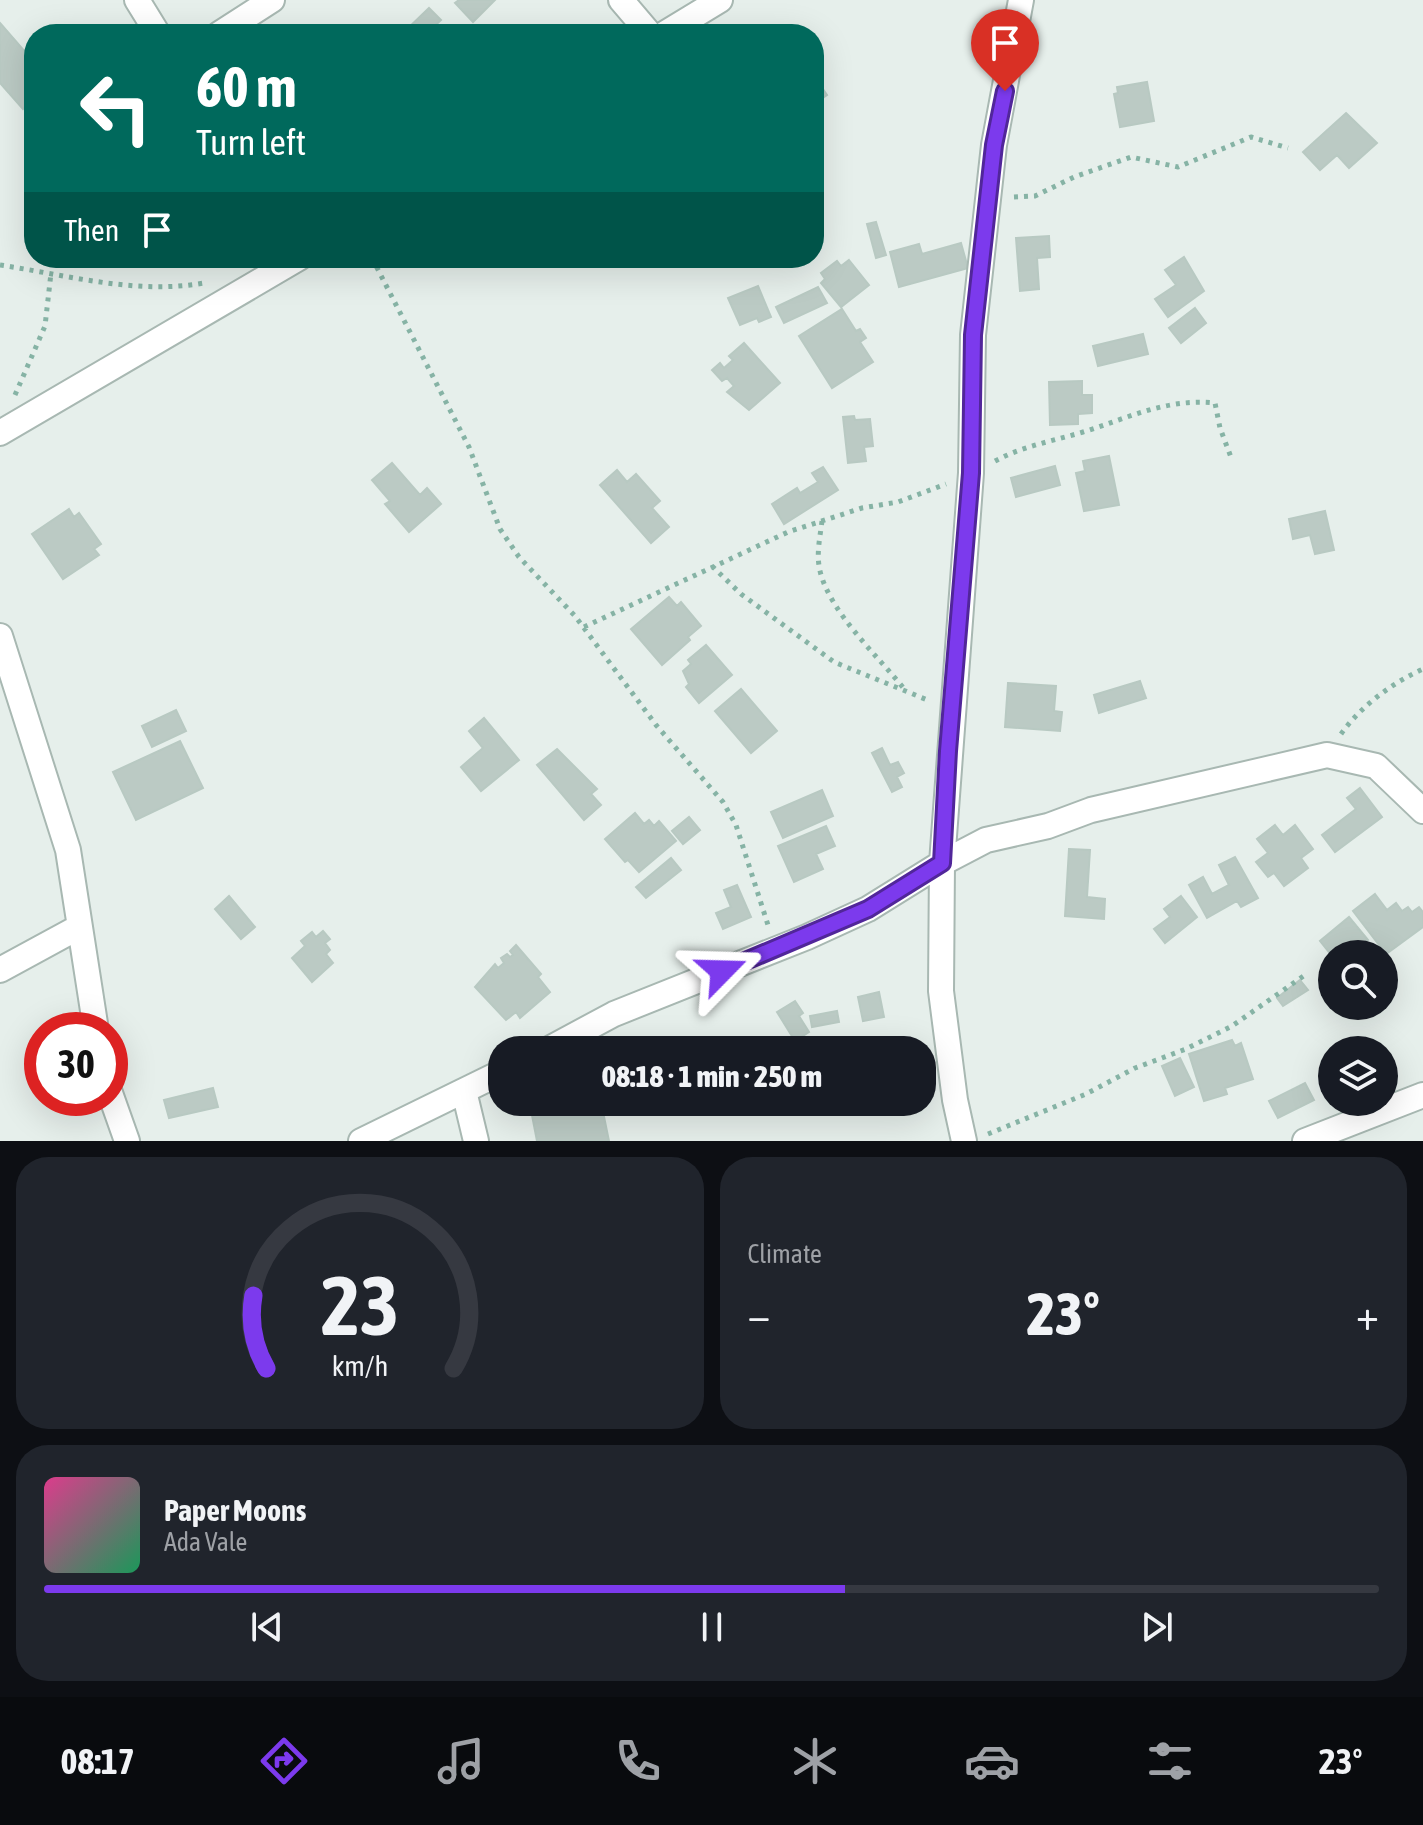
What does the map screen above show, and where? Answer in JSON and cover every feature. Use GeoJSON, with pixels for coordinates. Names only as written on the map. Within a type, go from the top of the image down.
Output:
{"type":"FeatureCollection","features":[{"type":"Feature","properties":{"kind":"street"},"geometry":{"type":"LineString","coordinates":[[137,0],[152,24]]}},
{"type":"Feature","properties":{"kind":"street"},"geometry":{"type":"LineString","coordinates":[[235,24],[272,0]]}},
{"type":"Feature","properties":{"kind":"street"},"geometry":{"type":"LineString","coordinates":[[621,0],[641,24]]}},
{"type":"Feature","properties":{"kind":"street"},"geometry":{"type":"LineString","coordinates":[[680,24],[720,0]]}},
{"type":"Feature","properties":{"kind":"street"},"geometry":{"type":"LineString","coordinates":[[974,1138],[955,1100],[941,991],[942,863],[971,473],[973,335],[994,145],[1021,0]]}},
{"type":"Feature","properties":{"kind":"street"},"geometry":{"type":"LineString","coordinates":[[8,428],[276,268]]}},
{"type":"Feature","properties":{"kind":"street"},"geometry":{"type":"LineString","coordinates":[[0,636],[68,850],[93,1012]]}},
{"type":"Feature","properties":{"kind":"street"},"geometry":{"type":"LineString","coordinates":[[573,1036],[614,1014],[868,909],[986,840],[1048,826],[1091,810],[1327,755],[1376,766],[1423,811]]}},
{"type":"Feature","properties":{"kind":"street"},"geometry":{"type":"LineString","coordinates":[[0,970],[79,927]]}},
{"type":"Feature","properties":{"kind":"street"},"geometry":{"type":"LineString","coordinates":[[361,1141],[488,1079]]}},
{"type":"Feature","properties":{"kind":"street"},"geometry":{"type":"LineString","coordinates":[[464,1091],[476,1141]]}},
{"type":"Feature","properties":{"kind":"street"},"geometry":{"type":"LineString","coordinates":[[1305,1141],[1423,1095]]}},
{"type":"Feature","properties":{"kind":"street"},"geometry":{"type":"LineString","coordinates":[[118,1116],[127,1141]]}},
{"type":"Feature","properties":{"kind":"path"},"geometry":{"type":"LineString","coordinates":[[989,191],[1014,197],[1035,196],[1074,177],[1131,157],[1178,167],[1251,137],[1288,148]]}},
{"type":"Feature","properties":{"kind":"path"},"geometry":{"type":"LineString","coordinates":[[0,265],[128,285],[176,288],[212,282]]}},
{"type":"Feature","properties":{"kind":"path"},"geometry":{"type":"LineString","coordinates":[[377,268],[469,447],[500,529],[519,557],[584,627],[656,725],[723,802],[736,825],[776,949]]}},
{"type":"Feature","properties":{"kind":"path"},"geometry":{"type":"LineString","coordinates":[[8,428],[15,391],[45,326],[51,273]]}},
{"type":"Feature","properties":{"kind":"path"},"geometry":{"type":"LineString","coordinates":[[584,627],[788,532],[918,495],[1015,450],[1082,432],[1162,405],[1197,401],[1215,403],[1232,460]]}},
{"type":"Feature","properties":{"kind":"path"},"geometry":{"type":"LineString","coordinates":[[822,521],[818,549],[827,590],[845,618],[906,691]]}},
{"type":"Feature","properties":{"kind":"path"},"geometry":{"type":"LineString","coordinates":[[712,566],[741,594],[834,662],[952,712]]}},
{"type":"Feature","properties":{"kind":"path"},"geometry":{"type":"LineString","coordinates":[[1327,755],[1351,720],[1396,681],[1423,669]]}},
{"type":"Feature","properties":{"kind":"path"},"geometry":{"type":"LineString","coordinates":[[974,1138],[1075,1099],[1135,1068],[1186,1049],[1232,1026],[1305,975]]}},
{"type":"Feature","properties":{"kind":"building"},"geometry":{"type":"Polygon","coordinates":[[[459,0],[495,0],[473,22],[455,3],[459,0]]]}},
{"type":"Feature","properties":{"kind":"building"},"geometry":{"type":"Polygon","coordinates":[[[429,8],[441,20],[437,24],[412,24],[429,8]]]}},
{"type":"Feature","properties":{"kind":"building"},"geometry":{"type":"Polygon","coordinates":[[[0,23],[24,51],[24,108],[0,83],[0,23]]]}},
{"type":"Feature","properties":{"kind":"building"},"geometry":{"type":"Polygon","coordinates":[[[1147,82],[1154,121],[1120,127],[1114,94],[1118,93],[1117,87],[1147,82]]]}},
{"type":"Feature","properties":{"kind":"building"},"geometry":{"type":"Polygon","coordinates":[[[1346,113],[1377,143],[1349,168],[1337,155],[1320,170],[1303,152],[1346,113]]]}},
{"type":"Feature","properties":{"kind":"building"},"geometry":{"type":"Polygon","coordinates":[[[876,222],[886,255],[876,258],[867,224],[876,222]]]}},
{"type":"Feature","properties":{"kind":"building"},"geometry":{"type":"Polygon","coordinates":[[[1049,236],[1050,257],[1037,258],[1039,289],[1020,291],[1016,238],[1049,236]]]}},
{"type":"Feature","properties":{"kind":"building"},"geometry":{"type":"Polygon","coordinates":[[[961,243],[968,268],[899,287],[890,252],[919,244],[922,254],[961,243]]]}},
{"type":"Feature","properties":{"kind":"building"},"geometry":{"type":"Polygon","coordinates":[[[1184,257],[1204,291],[1168,317],[1155,299],[1176,285],[1165,270],[1184,257]]]}},
{"type":"Feature","properties":{"kind":"building"},"geometry":{"type":"Polygon","coordinates":[[[849,260],[869,285],[841,307],[821,283],[825,279],[821,273],[837,261],[841,266],[849,260]]]}},
{"type":"Feature","properties":{"kind":"building"},"geometry":{"type":"Polygon","coordinates":[[[758,286],[771,317],[759,322],[757,318],[740,325],[728,298],[758,286]]]}},
{"type":"Feature","properties":{"kind":"building"},"geometry":{"type":"Polygon","coordinates":[[[818,287],[827,303],[784,323],[776,307],[818,287]]]}},
{"type":"Feature","properties":{"kind":"building"},"geometry":{"type":"Polygon","coordinates":[[[1195,308],[1206,323],[1181,343],[1169,328],[1195,308]]]}},
{"type":"Feature","properties":{"kind":"building"},"geometry":{"type":"Polygon","coordinates":[[[842,309],[856,331],[860,329],[866,338],[860,342],[873,362],[832,388],[799,336],[842,309]]]}},
{"type":"Feature","properties":{"kind":"building"},"geometry":{"type":"Polygon","coordinates":[[[1143,334],[1148,354],[1098,366],[1093,346],[1143,334]]]}},
{"type":"Feature","properties":{"kind":"building"},"geometry":{"type":"Polygon","coordinates":[[[744,343],[780,383],[749,410],[727,392],[734,386],[727,378],[722,381],[712,370],[720,363],[724,368],[733,360],[729,356],[744,343]]]}},
{"type":"Feature","properties":{"kind":"building"},"geometry":{"type":"Polygon","coordinates":[[[1082,381],[1082,395],[1092,395],[1092,413],[1078,414],[1078,424],[1050,425],[1049,382],[1082,381]]]}},
{"type":"Feature","properties":{"kind":"building"},"geometry":{"type":"Polygon","coordinates":[[[854,416],[855,420],[870,419],[873,446],[864,447],[866,461],[848,463],[843,417],[854,416]]]}},
{"type":"Feature","properties":{"kind":"building"},"geometry":{"type":"Polygon","coordinates":[[[1109,456],[1119,505],[1084,511],[1076,473],[1085,471],[1083,461],[1109,456]]]}},
{"type":"Feature","properties":{"kind":"building"},"geometry":{"type":"Polygon","coordinates":[[[392,463],[420,495],[427,488],[441,504],[409,532],[385,504],[390,501],[372,480],[392,463]]]}},
{"type":"Feature","properties":{"kind":"building"},"geometry":{"type":"Polygon","coordinates":[[[1055,466],[1060,485],[1016,497],[1011,478],[1055,466]]]}},
{"type":"Feature","properties":{"kind":"building"},"geometry":{"type":"Polygon","coordinates":[[[823,467],[838,490],[784,524],[772,504],[797,488],[800,493],[818,482],[812,473],[823,467]]]}},
{"type":"Feature","properties":{"kind":"building"},"geometry":{"type":"Polygon","coordinates":[[[617,470],[627,482],[636,474],[660,501],[652,508],[669,527],[651,543],[600,485],[617,470]]]}},
{"type":"Feature","properties":{"kind":"building"},"geometry":{"type":"Polygon","coordinates":[[[69,509],[74,517],[79,513],[101,544],[94,549],[99,555],[63,579],[32,534],[69,509]]]}},
{"type":"Feature","properties":{"kind":"building"},"geometry":{"type":"Polygon","coordinates":[[[1325,511],[1334,550],[1315,554],[1310,535],[1293,539],[1289,519],[1325,511]]]}},
{"type":"Feature","properties":{"kind":"building"},"geometry":{"type":"Polygon","coordinates":[[[669,597],[677,606],[681,602],[701,626],[662,665],[631,629],[669,597]]]}},
{"type":"Feature","properties":{"kind":"building"},"geometry":{"type":"Polygon","coordinates":[[[706,645],[732,675],[699,703],[686,687],[689,684],[683,671],[691,664],[688,660],[706,645]]]}},
{"type":"Feature","properties":{"kind":"building"},"geometry":{"type":"Polygon","coordinates":[[[1140,681],[1146,698],[1099,713],[1094,695],[1140,681]]]}},
{"type":"Feature","properties":{"kind":"building"},"geometry":{"type":"Polygon","coordinates":[[[1008,683],[1056,686],[1054,711],[1062,712],[1060,731],[1005,727],[1008,683]]]}},
{"type":"Feature","properties":{"kind":"building"},"geometry":{"type":"Polygon","coordinates":[[[741,689],[777,731],[751,753],[715,711],[741,689]]]}},
{"type":"Feature","properties":{"kind":"building"},"geometry":{"type":"Polygon","coordinates":[[[176,710],[186,731],[152,747],[142,726],[176,710]]]}},
{"type":"Feature","properties":{"kind":"building"},"geometry":{"type":"Polygon","coordinates":[[[484,718],[519,760],[481,791],[461,767],[483,748],[469,731],[484,718]]]}},
{"type":"Feature","properties":{"kind":"building"},"geometry":{"type":"Polygon","coordinates":[[[180,741],[203,788],[136,820],[113,772],[180,741]]]}},
{"type":"Feature","properties":{"kind":"building"},"geometry":{"type":"Polygon","coordinates":[[[882,748],[890,765],[898,762],[904,773],[897,777],[902,787],[892,792],[872,753],[882,748]]]}},
{"type":"Feature","properties":{"kind":"building"},"geometry":{"type":"Polygon","coordinates":[[[557,749],[597,789],[591,794],[601,805],[584,820],[537,765],[557,749]]]}},
{"type":"Feature","properties":{"kind":"building"},"geometry":{"type":"Polygon","coordinates":[[[1360,788],[1382,817],[1335,852],[1322,835],[1356,809],[1347,798],[1360,788]]]}},
{"type":"Feature","properties":{"kind":"building"},"geometry":{"type":"Polygon","coordinates":[[[822,790],[833,816],[783,838],[771,812],[822,790]]]}},
{"type":"Feature","properties":{"kind":"building"},"geometry":{"type":"Polygon","coordinates":[[[635,813],[644,824],[649,820],[654,826],[659,821],[676,841],[639,872],[628,860],[625,862],[605,839],[635,813]]]}},
{"type":"Feature","properties":{"kind":"building"},"geometry":{"type":"Polygon","coordinates":[[[689,817],[700,830],[683,844],[672,831],[689,817]]]}},
{"type":"Feature","properties":{"kind":"building"},"geometry":{"type":"Polygon","coordinates":[[[1275,825],[1283,835],[1295,825],[1313,849],[1301,858],[1308,868],[1284,886],[1274,873],[1268,877],[1256,862],[1268,853],[1257,839],[1275,825]]]}},
{"type":"Feature","properties":{"kind":"building"},"geometry":{"type":"Polygon","coordinates":[[[826,826],[835,846],[816,854],[823,869],[794,882],[778,846],[826,826]]]}},
{"type":"Feature","properties":{"kind":"building"},"geometry":{"type":"Polygon","coordinates":[[[1069,849],[1090,850],[1087,897],[1105,899],[1104,919],[1065,916],[1069,849]]]}},
{"type":"Feature","properties":{"kind":"building"},"geometry":{"type":"Polygon","coordinates":[[[1235,857],[1258,898],[1241,907],[1237,901],[1207,918],[1189,885],[1203,877],[1212,894],[1229,885],[1219,865],[1235,857]]]}},
{"type":"Feature","properties":{"kind":"building"},"geometry":{"type":"Polygon","coordinates":[[[671,858],[681,870],[646,898],[636,887],[671,858]]]}},
{"type":"Feature","properties":{"kind":"building"},"geometry":{"type":"Polygon","coordinates":[[[737,885],[751,917],[723,929],[716,913],[731,907],[724,890],[737,885]]]}},
{"type":"Feature","properties":{"kind":"building"},"geometry":{"type":"Polygon","coordinates":[[[1375,894],[1387,910],[1396,903],[1402,911],[1408,907],[1412,912],[1419,907],[1423,912],[1423,927],[1398,945],[1398,940],[1375,940],[1353,911],[1375,894]]]}},
{"type":"Feature","properties":{"kind":"building"},"geometry":{"type":"Polygon","coordinates":[[[229,896],[255,927],[241,939],[215,909],[229,896]]]}},
{"type":"Feature","properties":{"kind":"building"},"geometry":{"type":"Polygon","coordinates":[[[1181,896],[1197,917],[1165,943],[1154,929],[1170,917],[1164,909],[1181,896]]]}},
{"type":"Feature","properties":{"kind":"building"},"geometry":{"type":"Polygon","coordinates":[[[1349,917],[1368,940],[1321,940],[1349,917]]]}},
{"type":"Feature","properties":{"kind":"building"},"geometry":{"type":"Polygon","coordinates":[[[323,931],[330,939],[325,943],[330,950],[326,954],[333,963],[312,982],[292,958],[305,946],[301,941],[312,932],[316,937],[323,931]]]}},
{"type":"Feature","properties":{"kind":"building"},"geometry":{"type":"Polygon","coordinates":[[[516,945],[541,974],[538,977],[550,992],[520,1018],[516,1012],[506,1020],[475,987],[495,964],[498,968],[504,963],[501,958],[507,954],[510,957],[513,955],[510,951],[516,945]]]}},
{"type":"Feature","properties":{"kind":"building"},"geometry":{"type":"Polygon","coordinates":[[[1300,980],[1308,990],[1283,1006],[1277,998],[1300,980]]]}},
{"type":"Feature","properties":{"kind":"building"},"geometry":{"type":"Polygon","coordinates":[[[879,992],[884,1017],[863,1021],[858,997],[879,992]]]}},
{"type":"Feature","properties":{"kind":"building"},"geometry":{"type":"Polygon","coordinates":[[[795,1001],[803,1013],[799,1016],[809,1032],[803,1036],[792,1036],[777,1012],[795,1001]]]}},
{"type":"Feature","properties":{"kind":"building"},"geometry":{"type":"Polygon","coordinates":[[[837,1011],[839,1022],[812,1027],[810,1016],[837,1011]]]}},
{"type":"Feature","properties":{"kind":"building"},"geometry":{"type":"Polygon","coordinates":[[[1232,1040],[1235,1046],[1241,1043],[1253,1079],[1225,1088],[1227,1094],[1204,1101],[1189,1054],[1232,1040]]]}},
{"type":"Feature","properties":{"kind":"building"},"geometry":{"type":"Polygon","coordinates":[[[1180,1058],[1194,1087],[1175,1096],[1162,1066],[1180,1058]]]}},
{"type":"Feature","properties":{"kind":"building"},"geometry":{"type":"Polygon","coordinates":[[[1305,1083],[1314,1100],[1278,1118],[1269,1101],[1305,1083]]]}},
{"type":"Feature","properties":{"kind":"building"},"geometry":{"type":"Polygon","coordinates":[[[213,1088],[218,1107],[169,1118],[164,1100],[213,1088]]]}},
{"type":"Feature","properties":{"kind":"building"},"geometry":{"type":"Polygon","coordinates":[[[532,1116],[604,1116],[609,1141],[537,1141],[532,1116]]]}},
{"type":"Feature","properties":{"kind":"route"},"geometry":{"type":"LineString","coordinates":[[722,971],[868,909],[942,863],[971,473],[973,335],[994,145],[1005,91]]}}]}
